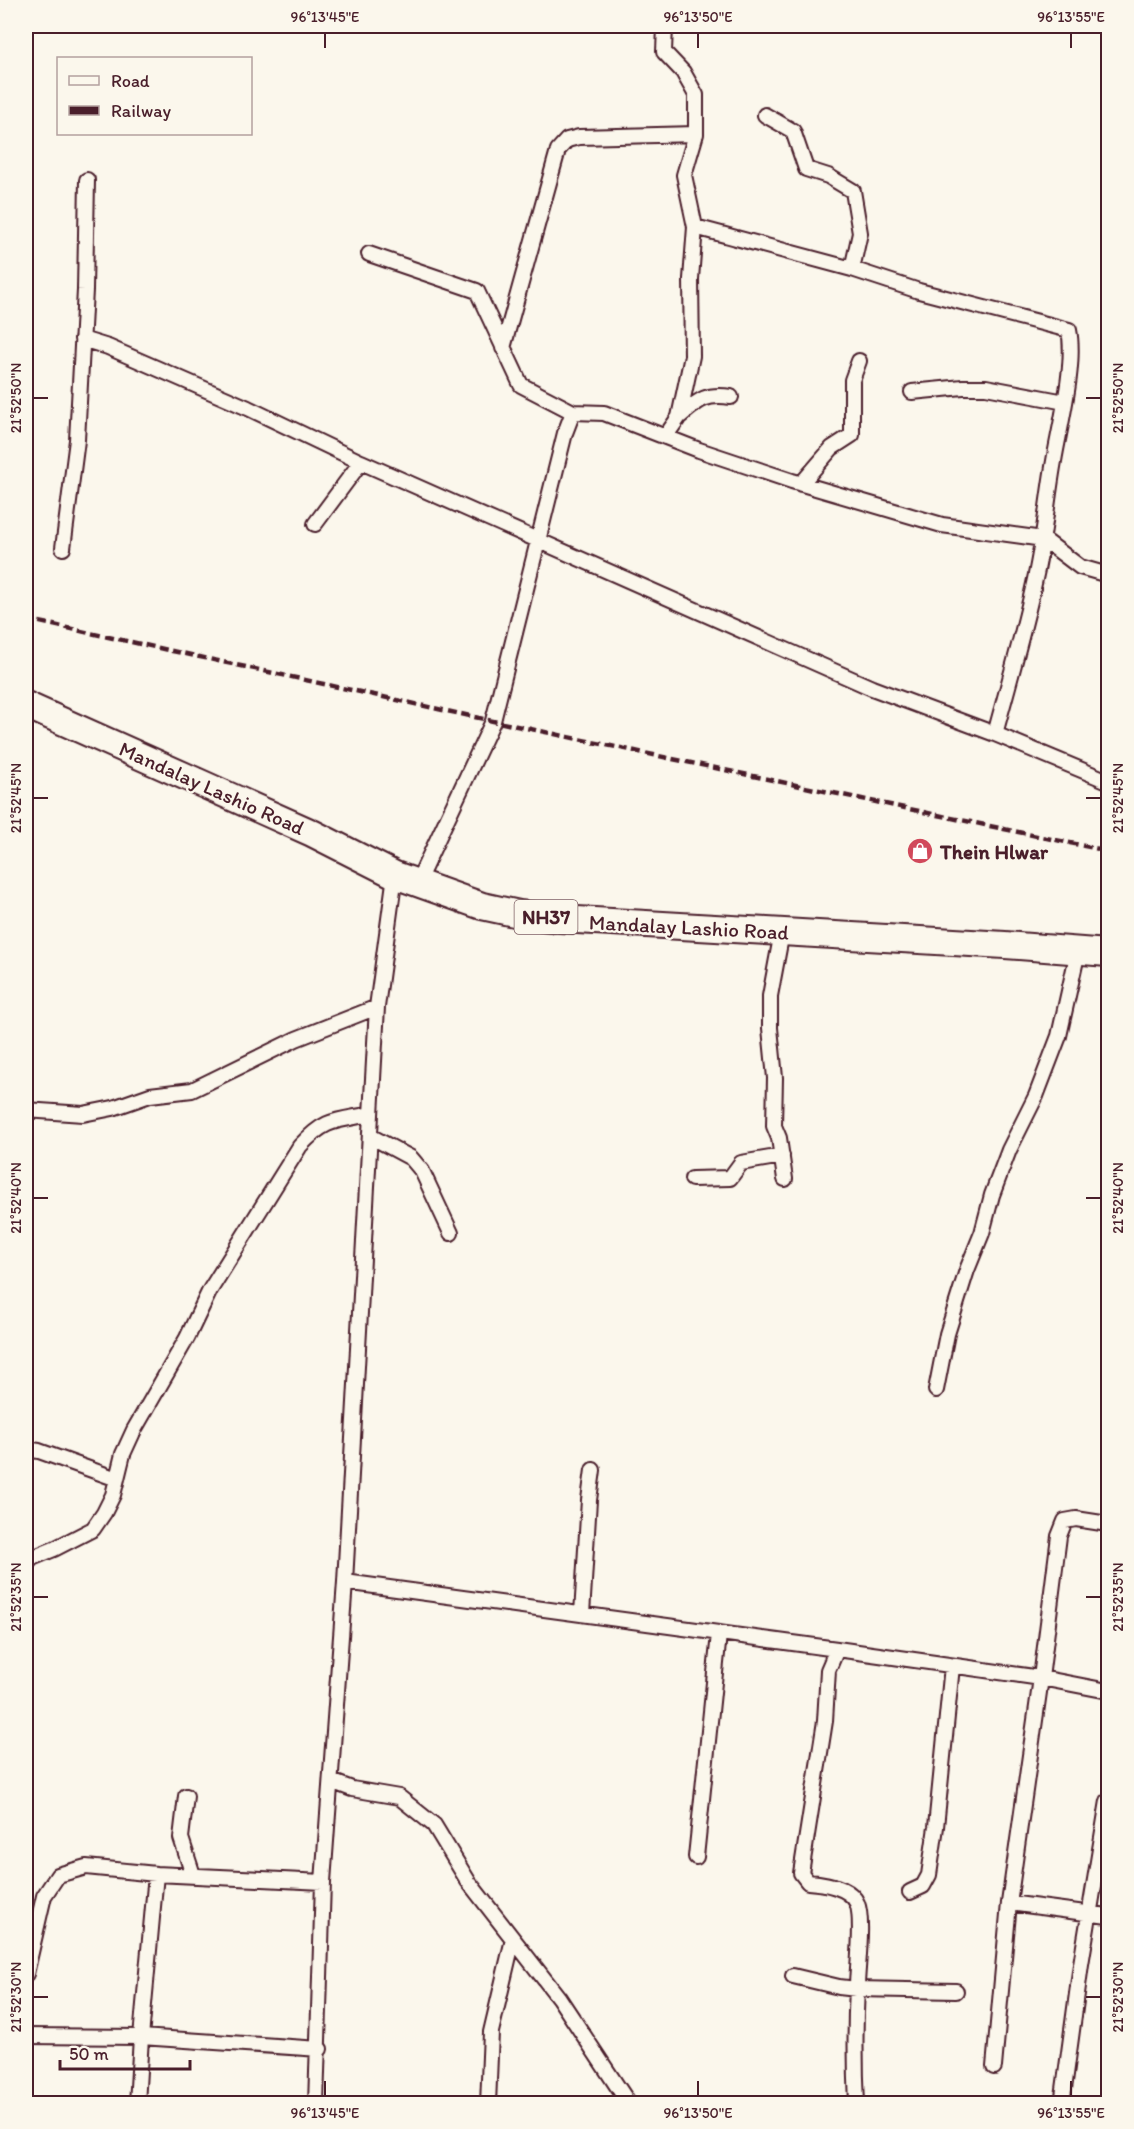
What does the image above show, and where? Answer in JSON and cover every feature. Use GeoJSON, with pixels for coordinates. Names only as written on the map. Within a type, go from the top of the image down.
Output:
{"type":"FeatureCollection","features":[{"type":"Feature","properties":{"kind":"highway","name":"Mandalay Lashio Road"},"geometry":{"type":"LineString","coordinates":[[26,705],[312,833],[406,879],[482,906],[549,918],[1108,953]]}},
{"type":"Feature","properties":{"kind":"street"},"geometry":{"type":"LineString","coordinates":[[665,26],[664,52],[683,72],[696,95],[696,134],[684,175],[695,226],[691,279],[692,356],[679,417]]}},
{"type":"Feature","properties":{"kind":"street"},"geometry":{"type":"LineString","coordinates":[[765,115],[793,131],[806,169],[828,176],[853,191],[860,232],[852,269]]}},
{"type":"Feature","properties":{"kind":"street"},"geometry":{"type":"LineString","coordinates":[[503,348],[558,150],[567,140],[579,137],[696,134]]}},
{"type":"Feature","properties":{"kind":"street"},"geometry":{"type":"LineString","coordinates":[[63,548],[77,440],[87,180]]}},
{"type":"Feature","properties":{"kind":"street"},"geometry":{"type":"LineString","coordinates":[[695,226],[852,269],[919,291],[1069,330],[1071,343],[1065,402],[1053,463],[1043,538],[1035,579],[995,734]]}},
{"type":"Feature","properties":{"kind":"street"},"geometry":{"type":"LineString","coordinates":[[369,254],[477,291],[521,385],[573,412],[604,413],[665,437],[801,484],[942,525],[1043,538],[1080,567],[1108,575]]}},
{"type":"Feature","properties":{"kind":"street"},"geometry":{"type":"LineString","coordinates":[[82,339],[108,346],[361,462],[872,688],[995,734],[1108,781]]}},
{"type":"Feature","properties":{"kind":"street"},"geometry":{"type":"LineString","coordinates":[[801,484],[832,448],[852,435],[852,380],[859,361]]}},
{"type":"Feature","properties":{"kind":"street"},"geometry":{"type":"LineString","coordinates":[[912,392],[986,387],[1065,402]]}},
{"type":"Feature","properties":{"kind":"street"},"geometry":{"type":"LineString","coordinates":[[665,437],[679,417],[703,398],[715,395],[731,397]]}},
{"type":"Feature","properties":{"kind":"street"},"geometry":{"type":"LineString","coordinates":[[316,2103],[320,2049],[323,1881],[345,1582],[377,1007],[406,879],[493,721],[565,433],[573,412]]}},
{"type":"Feature","properties":{"kind":"street"},"geometry":{"type":"LineString","coordinates":[[315,524],[361,462]]}},
{"type":"Feature","properties":{"kind":"street"},"geometry":{"type":"LineString","coordinates":[[782,932],[770,996],[770,1028],[776,1078],[774,1126],[779,1138],[785,1179]]}},
{"type":"Feature","properties":{"kind":"street"},"geometry":{"type":"LineString","coordinates":[[936,1390],[947,1334],[967,1270],[982,1233],[992,1195],[1010,1150],[1036,1096],[1059,1036],[1078,951]]}},
{"type":"Feature","properties":{"kind":"street"},"geometry":{"type":"LineString","coordinates":[[26,1110],[83,1114],[106,1110],[150,1095],[192,1090],[296,1039],[377,1007]]}},
{"type":"Feature","properties":{"kind":"street"},"geometry":{"type":"LineString","coordinates":[[26,1565],[32,1558],[93,1529],[113,1495],[123,1454],[134,1430],[187,1338],[210,1290],[300,1146],[326,1122],[371,1114]]}},
{"type":"Feature","properties":{"kind":"street"},"geometry":{"type":"LineString","coordinates":[[370,1136],[411,1158],[422,1171],[451,1233]]}},
{"type":"Feature","properties":{"kind":"street"},"geometry":{"type":"LineString","coordinates":[[692,1179],[730,1178],[741,1163],[782,1156]]}},
{"type":"Feature","properties":{"kind":"street"},"geometry":{"type":"LineString","coordinates":[[26,1449],[39,1451],[117,1479]]}},
{"type":"Feature","properties":{"kind":"street"},"geometry":{"type":"LineString","coordinates":[[582,1614],[588,1500],[593,1470]]}},
{"type":"Feature","properties":{"kind":"street"},"geometry":{"type":"LineString","coordinates":[[994,2067],[1009,1903],[1059,1536],[1065,1521],[1108,1524]]}},
{"type":"Feature","properties":{"kind":"street"},"geometry":{"type":"LineString","coordinates":[[345,1582],[1041,1678],[1108,1691]]}},
{"type":"Feature","properties":{"kind":"street"},"geometry":{"type":"LineString","coordinates":[[696,1857],[719,1634]]}},
{"type":"Feature","properties":{"kind":"street"},"geometry":{"type":"LineString","coordinates":[[837,1649],[828,1670],[825,1721],[801,1873],[808,1882],[848,1891],[857,1903],[859,1922],[857,2103]]}},
{"type":"Feature","properties":{"kind":"street"},"geometry":{"type":"LineString","coordinates":[[910,1892],[923,1886],[929,1875],[952,1666]]}},
{"type":"Feature","properties":{"kind":"street"},"geometry":{"type":"LineString","coordinates":[[331,1781],[352,1789],[399,1797],[434,1825],[468,1881],[559,1998],[629,2103]]}},
{"type":"Feature","properties":{"kind":"street"},"geometry":{"type":"LineString","coordinates":[[186,1796],[181,1838],[193,1875]]}},
{"type":"Feature","properties":{"kind":"street"},"geometry":{"type":"LineString","coordinates":[[1062,2103],[1081,1964],[1108,1801]]}},
{"type":"Feature","properties":{"kind":"street"},"geometry":{"type":"LineString","coordinates":[[26,1974],[44,1896],[58,1875],[86,1867],[156,1874],[323,1881]]}},
{"type":"Feature","properties":{"kind":"street"},"geometry":{"type":"LineString","coordinates":[[137,2103],[156,1874]]}},
{"type":"Feature","properties":{"kind":"street"},"geometry":{"type":"LineString","coordinates":[[1009,1903],[1108,1916]]}},
{"type":"Feature","properties":{"kind":"street"},"geometry":{"type":"LineString","coordinates":[[488,2103],[491,2032],[513,1939]]}},
{"type":"Feature","properties":{"kind":"street"},"geometry":{"type":"LineString","coordinates":[[794,1976],[857,1989],[956,1991]]}},
{"type":"Feature","properties":{"kind":"street"},"geometry":{"type":"LineString","coordinates":[[26,2036],[141,2037],[320,2049]]}},
{"type":"Feature","properties":{"kind":"railway"},"geometry":{"type":"LineString","coordinates":[[26,619],[493,721],[1108,851]]}},
{"type":"Feature","properties":{"kind":"place","name":"Thein Hlwar"},"geometry":{"type":"Point","coordinates":[920,851]}}]}
